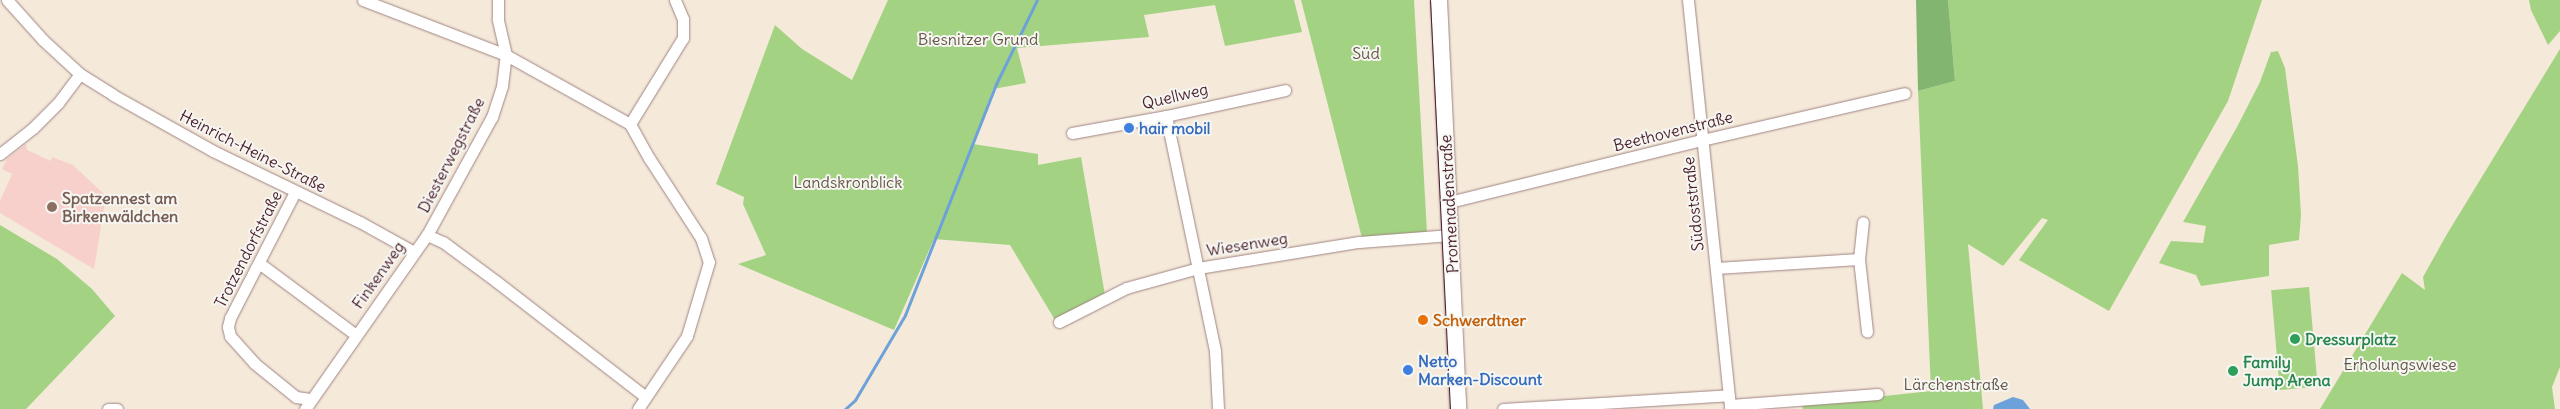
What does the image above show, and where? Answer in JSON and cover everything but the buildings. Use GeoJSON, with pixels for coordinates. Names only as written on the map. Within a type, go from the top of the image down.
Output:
{"type":"FeatureCollection","features":[{"type":"Feature","properties":{"kind":"main road","name":"Promenadenstraße"},"geometry":{"type":"LineString","coordinates":[[1439,0],[1458,409]]}},
{"type":"Feature","properties":{"kind":"street","name":"Heinrich-Heine-Straße"},"geometry":{"type":"LineString","coordinates":[[7,0],[43,40],[80,74],[213,151],[360,222],[414,252]]}},
{"type":"Feature","properties":{"kind":"street"},"geometry":{"type":"LineString","coordinates":[[363,0],[506,55],[630,124],[648,158],[701,238],[709,262],[687,336],[638,409]]}},
{"type":"Feature","properties":{"kind":"street","name":"Diesterwegstraße"},"geometry":{"type":"LineString","coordinates":[[427,235],[492,117],[502,86],[506,55],[498,19],[498,0]]}},
{"type":"Feature","properties":{"kind":"street"},"geometry":{"type":"LineString","coordinates":[[630,124],[683,38],[683,19],[674,0]]}},
{"type":"Feature","properties":{"kind":"street","name":"Südoststraße"},"geometry":{"type":"LineString","coordinates":[[1688,0],[1730,403]]}},
{"type":"Feature","properties":{"kind":"street"},"geometry":{"type":"LineString","coordinates":[[0,154],[33,128],[58,103],[80,74]]}},
{"type":"Feature","properties":{"kind":"street","name":"Quellweg"},"geometry":{"type":"LineString","coordinates":[[1072,133],[1166,116],[1285,90]]}},
{"type":"Feature","properties":{"kind":"street","name":"Beethovenstraße"},"geometry":{"type":"LineString","coordinates":[[1449,202],[1702,140],[1906,93]]}},
{"type":"Feature","properties":{"kind":"street"},"geometry":{"type":"LineString","coordinates":[[1166,116],[1215,351],[1218,409]]}},
{"type":"Feature","properties":{"kind":"street","name":"Trotzendorfstraße"},"geometry":{"type":"LineString","coordinates":[[295,192],[230,318],[230,336],[254,363],[296,397],[308,404]]}},
{"type":"Feature","properties":{"kind":"street"},"geometry":{"type":"LineString","coordinates":[[1863,222],[1859,258],[1867,332]]}},
{"type":"Feature","properties":{"kind":"street"},"geometry":{"type":"LineString","coordinates":[[427,235],[443,242],[489,276],[646,397]]}},
{"type":"Feature","properties":{"kind":"street","name":"Finkenweg"},"geometry":{"type":"LineString","coordinates":[[308,404],[427,235]]}},
{"type":"Feature","properties":{"kind":"street","name":"Wiesenweg"},"geometry":{"type":"LineString","coordinates":[[1059,322],[1126,288],[1198,268],[1360,242],[1450,235]]}},
{"type":"Feature","properties":{"kind":"street"},"geometry":{"type":"LineString","coordinates":[[1716,268],[1859,258]]}},
{"type":"Feature","properties":{"kind":"street","name":"Finkenweg"},"geometry":{"type":"LineString","coordinates":[[259,264],[356,335]]}},
{"type":"Feature","properties":{"kind":"street"},"geometry":{"type":"LineString","coordinates":[[1504,409],[1730,403],[1878,394]]}},
{"type":"Feature","properties":{"kind":"street"},"geometry":{"type":"LineString","coordinates":[[108,409],[117,409]]}},
{"type":"Feature","properties":{"kind":"shaded area","name":"Spatzennest am Birkenwäldchen"},"geometry":{"type":"Polygon","coordinates":[[[26,144],[27,150],[51,161],[52,157],[73,165],[106,196],[94,269],[0,213],[0,201],[12,174],[2,169],[7,159],[26,144]]]}},
{"type":"Feature","properties":{"kind":"green space","name":"Landskronblick"},"geometry":{"type":"Polygon","coordinates":[[[888,0],[1294,0],[1302,32],[1225,46],[1215,5],[1144,15],[1149,37],[1017,48],[1026,83],[993,89],[973,144],[1038,154],[1038,165],[1081,157],[1105,295],[1055,320],[1010,245],[934,239],[894,330],[738,264],[766,255],[743,204],[744,197],[716,184],[775,25],[802,49],[852,80],[888,0]]]}},
{"type":"Feature","properties":{"kind":"green space","name":"Süd"},"geometry":{"type":"Polygon","coordinates":[[[1301,0],[1414,0],[1427,233],[1362,238],[1301,0]]]}},
{"type":"Feature","properties":{"kind":"green space"},"geometry":{"type":"Polygon","coordinates":[[[1916,0],[1948,0],[1955,81],[1918,91],[1916,0]]]}},
{"type":"Feature","properties":{"kind":"green space","name":"Lärchenstraße"},"geometry":{"type":"Polygon","coordinates":[[[1948,0],[2262,0],[2228,101],[2109,311],[2019,260],[2048,220],[2042,218],[2003,266],[1968,244],[1983,409],[1803,409],[1802,405],[1931,391],[1918,91],[1955,81],[1948,0]]]}},
{"type":"Feature","properties":{"kind":"green space"},"geometry":{"type":"Polygon","coordinates":[[[2529,0],[2560,0],[2560,31],[2548,45],[2531,10],[2529,0]]]}},
{"type":"Feature","properties":{"kind":"green space","name":"Erholungswiese"},"geometry":{"type":"Polygon","coordinates":[[[2560,49],[2560,367],[2552,387],[2555,409],[2320,409],[2402,273],[2425,290],[2423,277],[2447,234],[2560,49]]]}},
{"type":"Feature","properties":{"kind":"green space"},"geometry":{"type":"Polygon","coordinates":[[[2278,51],[2285,68],[2298,166],[2301,215],[2299,240],[2269,245],[2269,276],[2201,286],[2196,275],[2159,263],[2171,241],[2203,243],[2206,226],[2183,222],[2237,127],[2260,82],[2271,52],[2278,51]]]}},
{"type":"Feature","properties":{"kind":"green space"},"geometry":{"type":"Polygon","coordinates":[[[0,225],[57,259],[92,289],[115,316],[26,409],[0,409],[0,225]]]}},
{"type":"Feature","properties":{"kind":"green space","name":"Dressurplatz"},"geometry":{"type":"Polygon","coordinates":[[[2309,287],[2318,387],[2280,390],[2271,290],[2309,287]]]}},
{"type":"Feature","properties":{"kind":"water"},"geometry":{"type":"Polygon","coordinates":[[[2013,397],[2023,400],[2030,409],[1993,409],[1994,405],[2013,397]]]}},
{"type":"Feature","properties":{"kind":"waterway"},"geometry":{"type":"LineString","coordinates":[[845,409],[855,400],[905,315],[996,84],[1037,0]]}},
{"type":"Feature","properties":{"kind":"tram line"},"geometry":{"type":"LineString","coordinates":[[1430,0],[1450,409]]}},
{"type":"Feature","properties":{"kind":"place","name":"hair mobil"},"geometry":{"type":"Point","coordinates":[1129,128]}},
{"type":"Feature","properties":{"kind":"place","name":"Spatzennest am Birkenwäldchen"},"geometry":{"type":"Point","coordinates":[52,207]}},
{"type":"Feature","properties":{"kind":"place","name":"Schwerdtner"},"geometry":{"type":"Point","coordinates":[1423,320]}},
{"type":"Feature","properties":{"kind":"place","name":"Dressurplatz"},"geometry":{"type":"Point","coordinates":[2295,339]}},
{"type":"Feature","properties":{"kind":"place","name":"Netto Marken-Discount"},"geometry":{"type":"Point","coordinates":[1408,370]}},
{"type":"Feature","properties":{"kind":"place","name":"Family Jump Arena"},"geometry":{"type":"Point","coordinates":[2233,371]}},
{"type":"Feature","properties":{"kind":"park label","name":"Biesnitzer Grund"},"geometry":{"type":"Point","coordinates":[978,39]}}]}
